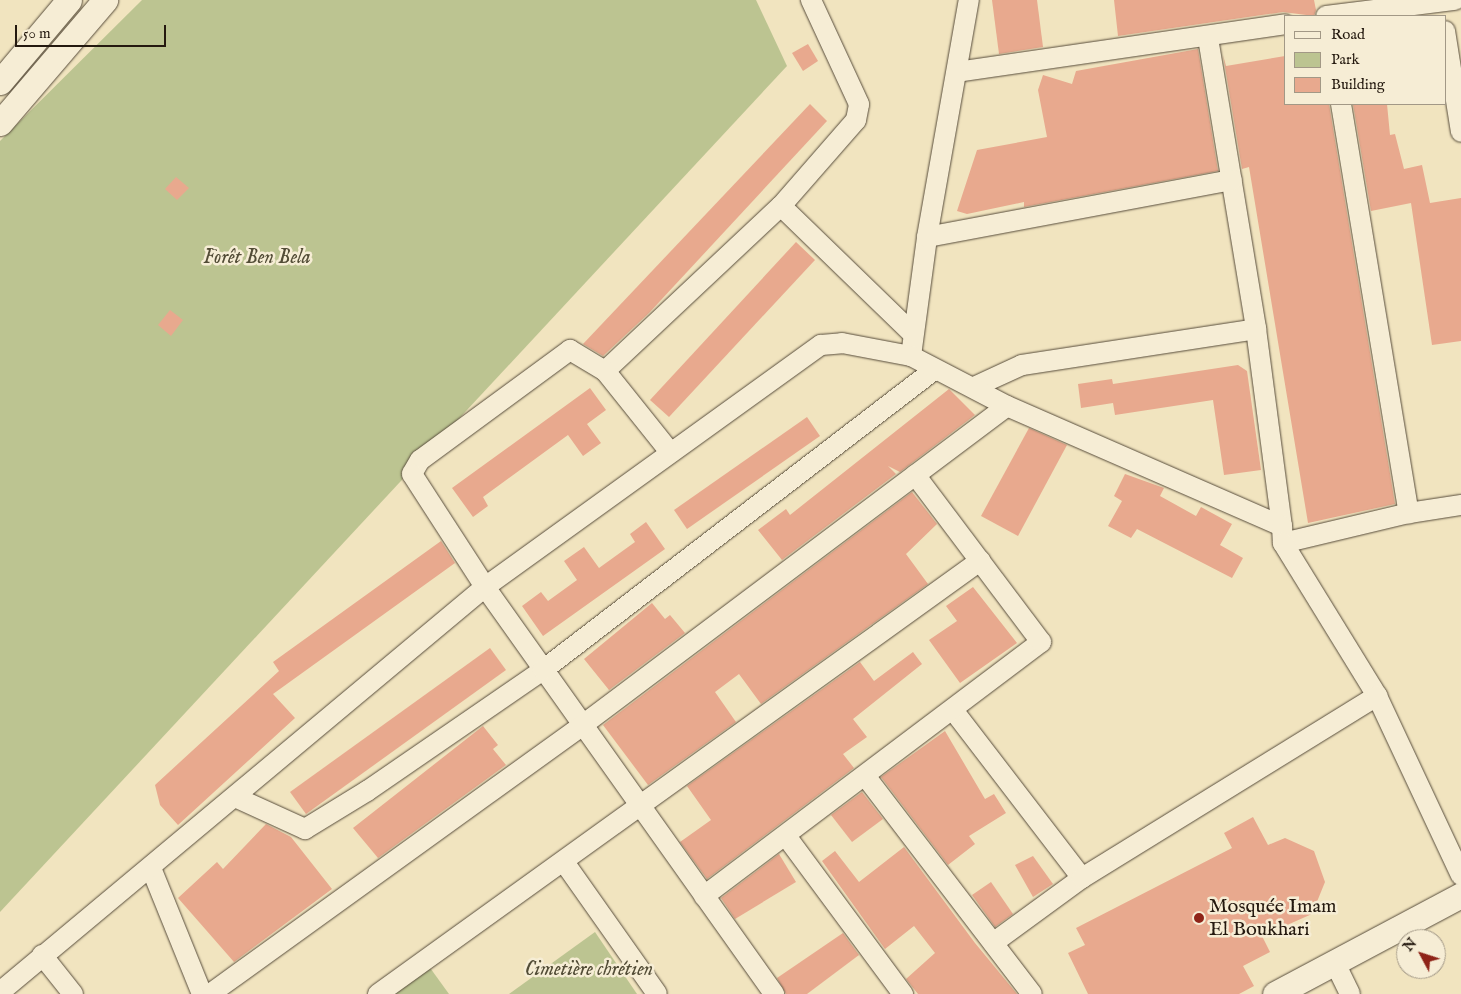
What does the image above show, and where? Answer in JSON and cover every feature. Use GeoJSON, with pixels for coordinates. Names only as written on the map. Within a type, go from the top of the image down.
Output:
{"type":"FeatureCollection","features":[{"type":"Feature","properties":{"kind":"street"},"geometry":{"type":"LineString","coordinates":[[0,82],[69,0]]}},
{"type":"Feature","properties":{"kind":"street"},"geometry":{"type":"LineString","coordinates":[[0,123],[105,0]]}},
{"type":"Feature","properties":{"kind":"street"},"geometry":{"type":"LineString","coordinates":[[605,371],[781,206],[847,133],[859,104],[811,0]]}},
{"type":"Feature","properties":{"kind":"street"},"geometry":{"type":"LineString","coordinates":[[911,356],[927,237],[969,0]]}},
{"type":"Feature","properties":{"kind":"street"},"geometry":{"type":"LineString","coordinates":[[1322,0],[1326,15]]}},
{"type":"Feature","properties":{"kind":"street"},"geometry":{"type":"LineString","coordinates":[[1338,15],[1446,6]]}},
{"type":"Feature","properties":{"kind":"street"},"geometry":{"type":"LineString","coordinates":[[957,72],[1208,38],[1284,24]]}},
{"type":"Feature","properties":{"kind":"street"},"geometry":{"type":"LineString","coordinates":[[1446,37],[1461,132]]}},
{"type":"Feature","properties":{"kind":"street"},"geometry":{"type":"LineString","coordinates":[[1208,38],[1256,329],[1282,535],[1377,696],[1461,875]]}},
{"type":"Feature","properties":{"kind":"street"},"geometry":{"type":"LineString","coordinates":[[1341,105],[1409,513]]}},
{"type":"Feature","properties":{"kind":"street"},"geometry":{"type":"LineString","coordinates":[[927,237],[1232,180]]}},
{"type":"Feature","properties":{"kind":"street"},"geometry":{"type":"LineString","coordinates":[[781,206],[913,334]]}},
{"type":"Feature","properties":{"kind":"street"},"geometry":{"type":"LineString","coordinates":[[974,387],[1022,364],[1256,329]]}},
{"type":"Feature","properties":{"kind":"street"},"geometry":{"type":"LineString","coordinates":[[0,992],[42,955],[237,798],[485,588],[821,344],[842,344],[911,356],[934,370],[974,387],[1007,406],[1282,535],[1461,505]]}},
{"type":"Feature","properties":{"kind":"street"},"geometry":{"type":"LineString","coordinates":[[670,452],[605,371],[579,352],[562,353],[414,466],[415,482],[485,588],[584,724],[774,994]]}},
{"type":"Feature","properties":{"kind":"street"},"geometry":{"type":"LineString","coordinates":[[237,798],[305,829],[543,670],[934,370]]}},
{"type":"Feature","properties":{"kind":"street"},"geometry":{"type":"LineString","coordinates":[[210,994],[584,724],[1007,406]]}},
{"type":"Feature","properties":{"kind":"street"},"geometry":{"type":"LineString","coordinates":[[704,896],[866,777],[1041,642],[915,476]]}},
{"type":"Feature","properties":{"kind":"street"},"geometry":{"type":"LineString","coordinates":[[378,994],[643,807],[980,562]]}},
{"type":"Feature","properties":{"kind":"street"},"geometry":{"type":"LineString","coordinates":[[993,943],[1082,878],[1377,696]]}},
{"type":"Feature","properties":{"kind":"street"},"geometry":{"type":"LineString","coordinates":[[953,710],[1082,878]]}},
{"type":"Feature","properties":{"kind":"street"},"geometry":{"type":"LineString","coordinates":[[866,777],[1032,994]]}},
{"type":"Feature","properties":{"kind":"street"},"geometry":{"type":"LineString","coordinates":[[786,836],[903,994]]}},
{"type":"Feature","properties":{"kind":"street"},"geometry":{"type":"LineString","coordinates":[[564,862],[657,994]]}},
{"type":"Feature","properties":{"kind":"street"},"geometry":{"type":"LineString","coordinates":[[151,868],[202,994]]}},
{"type":"Feature","properties":{"kind":"street"},"geometry":{"type":"LineString","coordinates":[[1275,994],[1461,895]]}},
{"type":"Feature","properties":{"kind":"street"},"geometry":{"type":"LineString","coordinates":[[42,955],[73,994]]}},
{"type":"Feature","properties":{"kind":"street"},"geometry":{"type":"LineString","coordinates":[[1335,963],[1350,994]]}},
{"type":"Feature","properties":{"kind":"green space","name":"Forêt Ben Bela"},"geometry":{"type":"Polygon","coordinates":[[[142,0],[756,0],[787,66],[0,912],[0,141],[142,0]]]}},
{"type":"Feature","properties":{"kind":"green space","name":"Cimetière chrétien"},"geometry":{"type":"Polygon","coordinates":[[[595,932],[637,994],[509,994],[595,932]]]}},
{"type":"Feature","properties":{"kind":"green space"},"geometry":{"type":"Polygon","coordinates":[[[428,965],[449,994],[390,994],[428,965]]]}},
{"type":"Feature","properties":{"kind":"building"},"geometry":{"type":"Polygon","coordinates":[[[992,0],[1037,0],[1043,47],[999,54],[992,0]]]}},
{"type":"Feature","properties":{"kind":"building"},"geometry":{"type":"Polygon","coordinates":[[[1114,0],[1314,0],[1316,10],[1314,15],[1283,12],[1118,36],[1114,0]]]}},
{"type":"Feature","properties":{"kind":"building"},"geometry":{"type":"Polygon","coordinates":[[[808,44],[818,61],[803,71],[792,53],[808,44]]]}},
{"type":"Feature","properties":{"kind":"building"},"geometry":{"type":"Polygon","coordinates":[[[1198,49],[1218,171],[1024,207],[1024,202],[967,214],[957,211],[977,150],[1047,137],[1038,90],[1043,75],[1072,84],[1076,71],[1198,49]]]}},
{"type":"Feature","properties":{"kind":"building"},"geometry":{"type":"Polygon","coordinates":[[[1223,55],[1226,66],[1284,56],[1284,105],[1329,105],[1395,504],[1308,523],[1249,167],[1242,169],[1223,55]]]}},
{"type":"Feature","properties":{"kind":"building"},"geometry":{"type":"Polygon","coordinates":[[[810,104],[827,121],[649,313],[603,356],[583,344],[810,104]]]}},
{"type":"Feature","properties":{"kind":"building"},"geometry":{"type":"Polygon","coordinates":[[[1353,105],[1387,105],[1390,135],[1395,134],[1404,169],[1422,165],[1430,203],[1461,198],[1461,341],[1432,345],[1411,203],[1371,211],[1353,105]]]}},
{"type":"Feature","properties":{"kind":"building"},"geometry":{"type":"Polygon","coordinates":[[[176,177],[189,188],[177,200],[165,189],[176,177]]]}},
{"type":"Feature","properties":{"kind":"building"},"geometry":{"type":"Polygon","coordinates":[[[796,242],[815,260],[669,417],[650,400],[796,242]]]}},
{"type":"Feature","properties":{"kind":"building"},"geometry":{"type":"Polygon","coordinates":[[[170,310],[183,320],[171,336],[158,325],[170,310]]]}},
{"type":"Feature","properties":{"kind":"building"},"geometry":{"type":"Polygon","coordinates":[[[1238,365],[1247,371],[1261,470],[1224,475],[1213,400],[1115,415],[1113,403],[1081,408],[1078,384],[1112,379],[1113,384],[1238,365]]]}},
{"type":"Feature","properties":{"kind":"building"},"geometry":{"type":"Polygon","coordinates":[[[590,388],[606,410],[587,424],[601,443],[583,456],[568,435],[483,497],[488,506],[473,517],[452,488],[590,388]]]}},
{"type":"Feature","properties":{"kind":"building"},"geometry":{"type":"Polygon","coordinates":[[[949,389],[975,415],[900,472],[888,466],[896,474],[782,560],[758,530],[786,509],[790,515],[949,389]]]}},
{"type":"Feature","properties":{"kind":"building"},"geometry":{"type":"Polygon","coordinates":[[[807,417],[820,436],[687,529],[674,510],[807,417]]]}},
{"type":"Feature","properties":{"kind":"building"},"geometry":{"type":"Polygon","coordinates":[[[1029,428],[1067,445],[1018,536],[981,516],[1029,428]]]}},
{"type":"Feature","properties":{"kind":"building"},"geometry":{"type":"Polygon","coordinates":[[[1125,474],[1164,488],[1160,496],[1196,516],[1201,507],[1232,524],[1220,545],[1243,558],[1232,578],[1137,529],[1131,538],[1108,526],[1122,501],[1114,496],[1125,474]]]}},
{"type":"Feature","properties":{"kind":"building"},"geometry":{"type":"Polygon","coordinates":[[[912,492],[937,524],[906,554],[928,584],[761,704],[739,674],[715,692],[736,722],[648,785],[603,725],[912,492]]]}},
{"type":"Feature","properties":{"kind":"building"},"geometry":{"type":"Polygon","coordinates":[[[646,522],[665,549],[543,636],[522,606],[541,592],[548,601],[577,580],[564,561],[584,547],[599,568],[635,542],[630,534],[646,522]]]}},
{"type":"Feature","properties":{"kind":"building"},"geometry":{"type":"Polygon","coordinates":[[[441,541],[455,563],[273,694],[295,718],[178,825],[160,805],[155,785],[279,671],[273,662],[441,541]]]}},
{"type":"Feature","properties":{"kind":"building"},"geometry":{"type":"Polygon","coordinates":[[[973,587],[1017,643],[960,683],[929,640],[957,621],[946,606],[973,587]]]}},
{"type":"Feature","properties":{"kind":"building"},"geometry":{"type":"Polygon","coordinates":[[[652,603],[665,619],[670,615],[685,633],[609,690],[584,659],[652,603]]]}},
{"type":"Feature","properties":{"kind":"building"},"geometry":{"type":"Polygon","coordinates":[[[490,648],[506,670],[306,814],[290,792],[490,648]]]}},
{"type":"Feature","properties":{"kind":"building"},"geometry":{"type":"Polygon","coordinates":[[[913,652],[922,664],[853,719],[867,737],[843,754],[854,768],[707,879],[680,842],[711,820],[687,786],[860,662],[874,681],[913,652]]]}},
{"type":"Feature","properties":{"kind":"building"},"geometry":{"type":"Polygon","coordinates":[[[483,726],[498,745],[493,749],[506,765],[378,858],[353,828],[483,726]]]}},
{"type":"Feature","properties":{"kind":"building"},"geometry":{"type":"Polygon","coordinates":[[[945,731],[985,799],[994,794],[1006,813],[969,836],[975,844],[948,865],[881,777],[945,731]]]}},
{"type":"Feature","properties":{"kind":"building"},"geometry":{"type":"Polygon","coordinates":[[[862,792],[883,819],[852,842],[831,815],[862,792]]]}},
{"type":"Feature","properties":{"kind":"building","name":"Mosquée Imam El Boukhari"},"geometry":{"type":"Polygon","coordinates":[[[1253,817],[1268,845],[1285,838],[1314,851],[1325,882],[1312,914],[1262,936],[1270,952],[1243,966],[1254,986],[1239,994],[1088,994],[1068,953],[1085,945],[1076,928],[1232,848],[1224,833],[1253,817]]]}},
{"type":"Feature","properties":{"kind":"building"},"geometry":{"type":"Polygon","coordinates":[[[266,824],[291,837],[332,889],[234,962],[178,898],[217,862],[223,869],[266,824]]]}},
{"type":"Feature","properties":{"kind":"building"},"geometry":{"type":"Polygon","coordinates":[[[904,847],[975,943],[1017,994],[918,994],[906,979],[935,953],[914,926],[885,949],[822,861],[835,851],[859,882],[904,847]]]}},
{"type":"Feature","properties":{"kind":"building"},"geometry":{"type":"Polygon","coordinates":[[[779,854],[796,882],[735,919],[721,898],[779,854]]]}},
{"type":"Feature","properties":{"kind":"building"},"geometry":{"type":"Polygon","coordinates":[[[1033,856],[1053,884],[1033,897],[1015,865],[1033,856]]]}},
{"type":"Feature","properties":{"kind":"building"},"geometry":{"type":"Polygon","coordinates":[[[991,882],[1013,914],[995,927],[972,895],[991,882]]]}},
{"type":"Feature","properties":{"kind":"building"},"geometry":{"type":"Polygon","coordinates":[[[843,933],[859,955],[807,994],[786,994],[777,978],[843,933]]]}},
{"type":"Feature","properties":{"kind":"place","name":"Mosquée Imam El Boukhari"},"geometry":{"type":"Point","coordinates":[1199,918]}}]}
